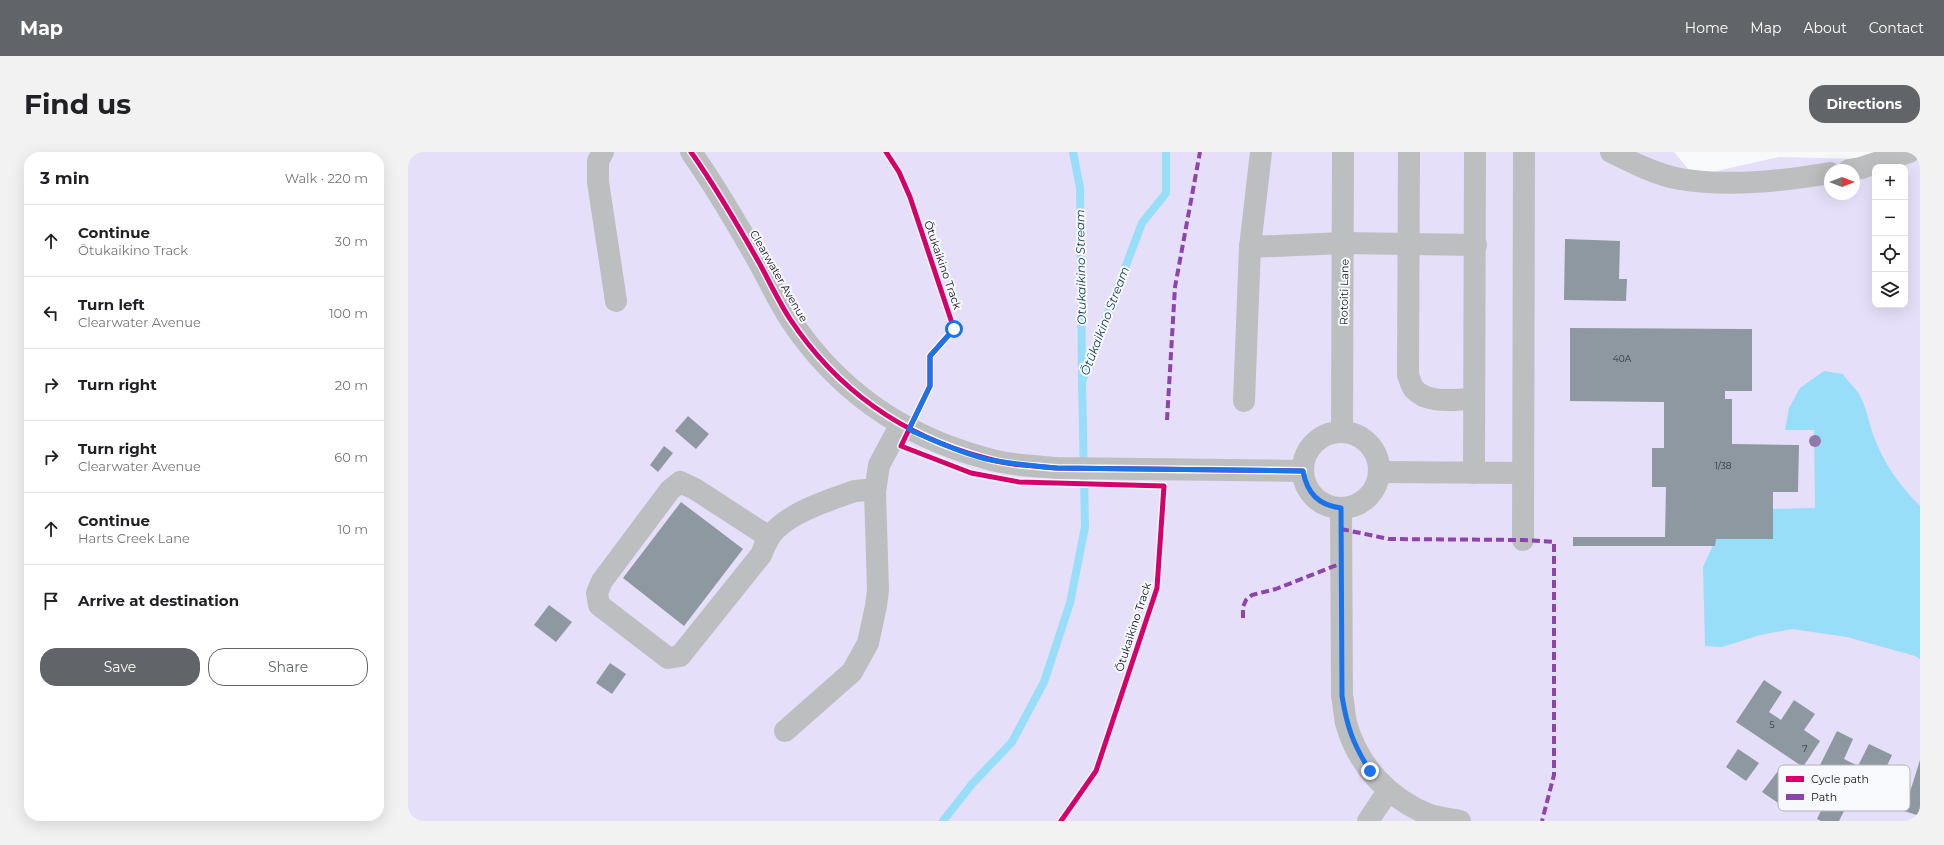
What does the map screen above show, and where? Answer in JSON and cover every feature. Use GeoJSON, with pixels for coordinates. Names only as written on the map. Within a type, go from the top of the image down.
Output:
{"type":"FeatureCollection","features":[{"type":"Feature","properties":{"kind":"street"},"geometry":{"type":"LineString","coordinates":[[603,152],[598,161],[598,182],[616,302]]}},
{"type":"Feature","properties":{"kind":"street","name":"Clearwater Avenue"},"geometry":{"type":"LineString","coordinates":[[691,152],[714,184],[790,318],[819,357],[847,386],[881,412],[901,424],[950,448],[986,459],[1020,465],[1057,468],[1303,471]]}},
{"type":"Feature","properties":{"kind":"street"},"geometry":{"type":"LineString","coordinates":[[1244,401],[1250,247],[1261,152]]}},
{"type":"Feature","properties":{"kind":"street","name":"Rotoiti Lane"},"geometry":{"type":"LineString","coordinates":[[1342,432],[1344,243],[1343,152]]}},
{"type":"Feature","properties":{"kind":"street"},"geometry":{"type":"LineString","coordinates":[[1408,152],[1408,375],[1414,389],[1425,397],[1436,399],[1474,399]]}},
{"type":"Feature","properties":{"kind":"street"},"geometry":{"type":"LineString","coordinates":[[1474,473],[1476,245],[1475,152]]}},
{"type":"Feature","properties":{"kind":"street"},"geometry":{"type":"LineString","coordinates":[[1523,540],[1524,152]]}},
{"type":"Feature","properties":{"kind":"street"},"geometry":{"type":"LineString","coordinates":[[1611,152],[1635,164],[1679,179],[1724,183],[1824,174]]}},
{"type":"Feature","properties":{"kind":"street"},"geometry":{"type":"LineString","coordinates":[[1860,168],[1909,152]]}},
{"type":"Feature","properties":{"kind":"street"},"geometry":{"type":"LineString","coordinates":[[1250,247],[1344,243],[1476,245]]}},
{"type":"Feature","properties":{"kind":"street"},"geometry":{"type":"LineString","coordinates":[[785,732],[852,672],[868,643],[878,590],[875,492],[879,465],[901,424]]}},
{"type":"Feature","properties":{"kind":"street"},"geometry":{"type":"LineString","coordinates":[[1342,432],[1353,434],[1364,440],[1372,449],[1378,460],[1379,472],[1377,483],[1367,498],[1352,507],[1341,508],[1329,507],[1310,493],[1305,483],[1303,471],[1304,459],[1310,448],[1318,439],[1330,433],[1342,432]]}},
{"type":"Feature","properties":{"kind":"street"},"geometry":{"type":"LineString","coordinates":[[1379,472],[1523,473]]}},
{"type":"Feature","properties":{"kind":"street"},"geometry":{"type":"LineString","coordinates":[[769,537],[695,489],[680,482],[670,490],[602,581],[597,593],[599,605],[668,658],[680,656],[760,555],[769,537],[778,527],[790,519],[828,501],[855,491],[866,490],[875,492]]}},
{"type":"Feature","properties":{"kind":"street"},"geometry":{"type":"LineString","coordinates":[[1341,508],[1342,696],[1346,723],[1356,750],[1370,771],[1388,792],[1408,805],[1431,816],[1460,821]]}},
{"type":"Feature","properties":{"kind":"street"},"geometry":{"type":"LineString","coordinates":[[1368,821],[1388,792]]}},
{"type":"Feature","properties":{"kind":"shaded area"},"geometry":{"type":"Polygon","coordinates":[[[408,152],[1674,152],[1694,176],[1779,157],[1860,159],[1878,152],[1920,152],[1920,821],[408,821],[408,152]]]}},
{"type":"Feature","properties":{"kind":"water"},"geometry":{"type":"Polygon","coordinates":[[[1824,371],[1843,374],[1856,390],[1864,406],[1878,447],[1899,482],[1920,506],[1920,659],[1915,656],[1847,637],[1792,629],[1760,635],[1722,647],[1705,646],[1703,567],[1716,539],[1771,509],[1815,508],[1814,430],[1785,430],[1789,408],[1800,388],[1824,371]]]}},
{"type":"Feature","properties":{"kind":"building"},"geometry":{"type":"Polygon","coordinates":[[[1565,239],[1620,241],[1619,279],[1627,279],[1626,301],[1564,300],[1565,239]]]}},
{"type":"Feature","properties":{"kind":"building"},"geometry":{"type":"Polygon","coordinates":[[[1570,328],[1752,329],[1752,391],[1725,391],[1725,399],[1732,399],[1732,444],[1799,445],[1798,492],[1773,492],[1773,539],[1716,539],[1715,546],[1573,546],[1573,537],[1665,537],[1666,487],[1652,487],[1652,448],[1664,448],[1664,402],[1570,401],[1570,328]]]}},
{"type":"Feature","properties":{"kind":"building"},"geometry":{"type":"Polygon","coordinates":[[[688,416],[709,434],[696,449],[675,431],[688,416]]]}},
{"type":"Feature","properties":{"kind":"building"},"geometry":{"type":"Polygon","coordinates":[[[664,446],[673,453],[658,472],[650,465],[664,446]]]}},
{"type":"Feature","properties":{"kind":"building"},"geometry":{"type":"Polygon","coordinates":[[[681,502],[743,549],[684,626],[623,578],[681,502]]]}},
{"type":"Feature","properties":{"kind":"building"},"geometry":{"type":"Polygon","coordinates":[[[549,605],[572,622],[556,642],[534,625],[549,605]]]}},
{"type":"Feature","properties":{"kind":"building"},"geometry":{"type":"Polygon","coordinates":[[[610,663],[626,674],[612,694],[596,683],[610,663]]]}},
{"type":"Feature","properties":{"kind":"building"},"geometry":{"type":"Polygon","coordinates":[[[1764,680],[1782,692],[1769,712],[1781,720],[1794,700],[1815,714],[1804,730],[1820,741],[1804,765],[1800,765],[1736,722],[1764,680]]]}},
{"type":"Feature","properties":{"kind":"building"},"geometry":{"type":"Polygon","coordinates":[[[1837,731],[1853,739],[1844,759],[1856,765],[1820,765],[1837,731]]]}},
{"type":"Feature","properties":{"kind":"building"},"geometry":{"type":"Polygon","coordinates":[[[1869,744],[1892,755],[1887,765],[1858,765],[1869,744]]]}},
{"type":"Feature","properties":{"kind":"building"},"geometry":{"type":"Polygon","coordinates":[[[1738,749],[1759,763],[1746,781],[1726,767],[1738,749]]]}},
{"type":"Feature","properties":{"kind":"building"},"geometry":{"type":"Polygon","coordinates":[[[1920,760],[1920,816],[1904,811],[1910,811],[1910,792],[1920,760]]]}},
{"type":"Feature","properties":{"kind":"building"},"geometry":{"type":"Polygon","coordinates":[[[1778,771],[1778,803],[1762,792],[1778,771]]]}},
{"type":"Feature","properties":{"kind":"building"},"geometry":{"type":"Polygon","coordinates":[[[1821,811],[1844,811],[1839,821],[1821,821],[1817,819],[1821,811]]]}},
{"type":"Feature","properties":{"kind":"waterway","name":"Otukaikino Stream"},"geometry":{"type":"LineString","coordinates":[[1073,152],[1080,188],[1082,377]]}},
{"type":"Feature","properties":{"kind":"waterway","name":"Ōtūkaikino Stream"},"geometry":{"type":"LineString","coordinates":[[943,821],[972,784],[1012,742],[1044,682],[1070,603],[1085,527],[1082,382],[1142,223],[1166,193],[1166,152]]}},
{"type":"Feature","properties":{"kind":"marked path"},"geometry":{"type":"LineString","coordinates":[[1167,420],[1175,287],[1200,152]]}},
{"type":"Feature","properties":{"kind":"marked path"},"geometry":{"type":"LineString","coordinates":[[1341,529],[1389,539],[1523,540],[1554,542],[1554,775],[1542,821]]}},
{"type":"Feature","properties":{"kind":"marked path"},"geometry":{"type":"LineString","coordinates":[[1243,618],[1243,607],[1246,600],[1252,595],[1276,589],[1342,563]]}},
{"type":"Feature","properties":{"kind":"cycle path"},"geometry":{"type":"LineString","coordinates":[[691,152],[736,223],[786,313],[809,344],[829,368],[851,388],[874,407],[900,423],[955,449],[994,460],[1021,465],[1057,468],[1303,471]]}},
{"type":"Feature","properties":{"kind":"cycle path","name":"Ōtukaikino Track"},"geometry":{"type":"LineString","coordinates":[[886,152],[899,172],[910,197],[954,329],[930,356],[930,386],[901,446],[971,473],[1019,482],[1164,486],[1157,588],[1096,771],[1061,821]]}},
{"type":"Feature","properties":{"kind":"route"},"geometry":{"type":"LineString","coordinates":[[954,329],[930,356],[930,386],[909,429],[914,432],[950,448],[986,459],[1020,465],[1057,468],[1303,471],[1305,483],[1310,493],[1329,507],[1341,508],[1342,696],[1346,723],[1356,750],[1370,771]]}}]}
